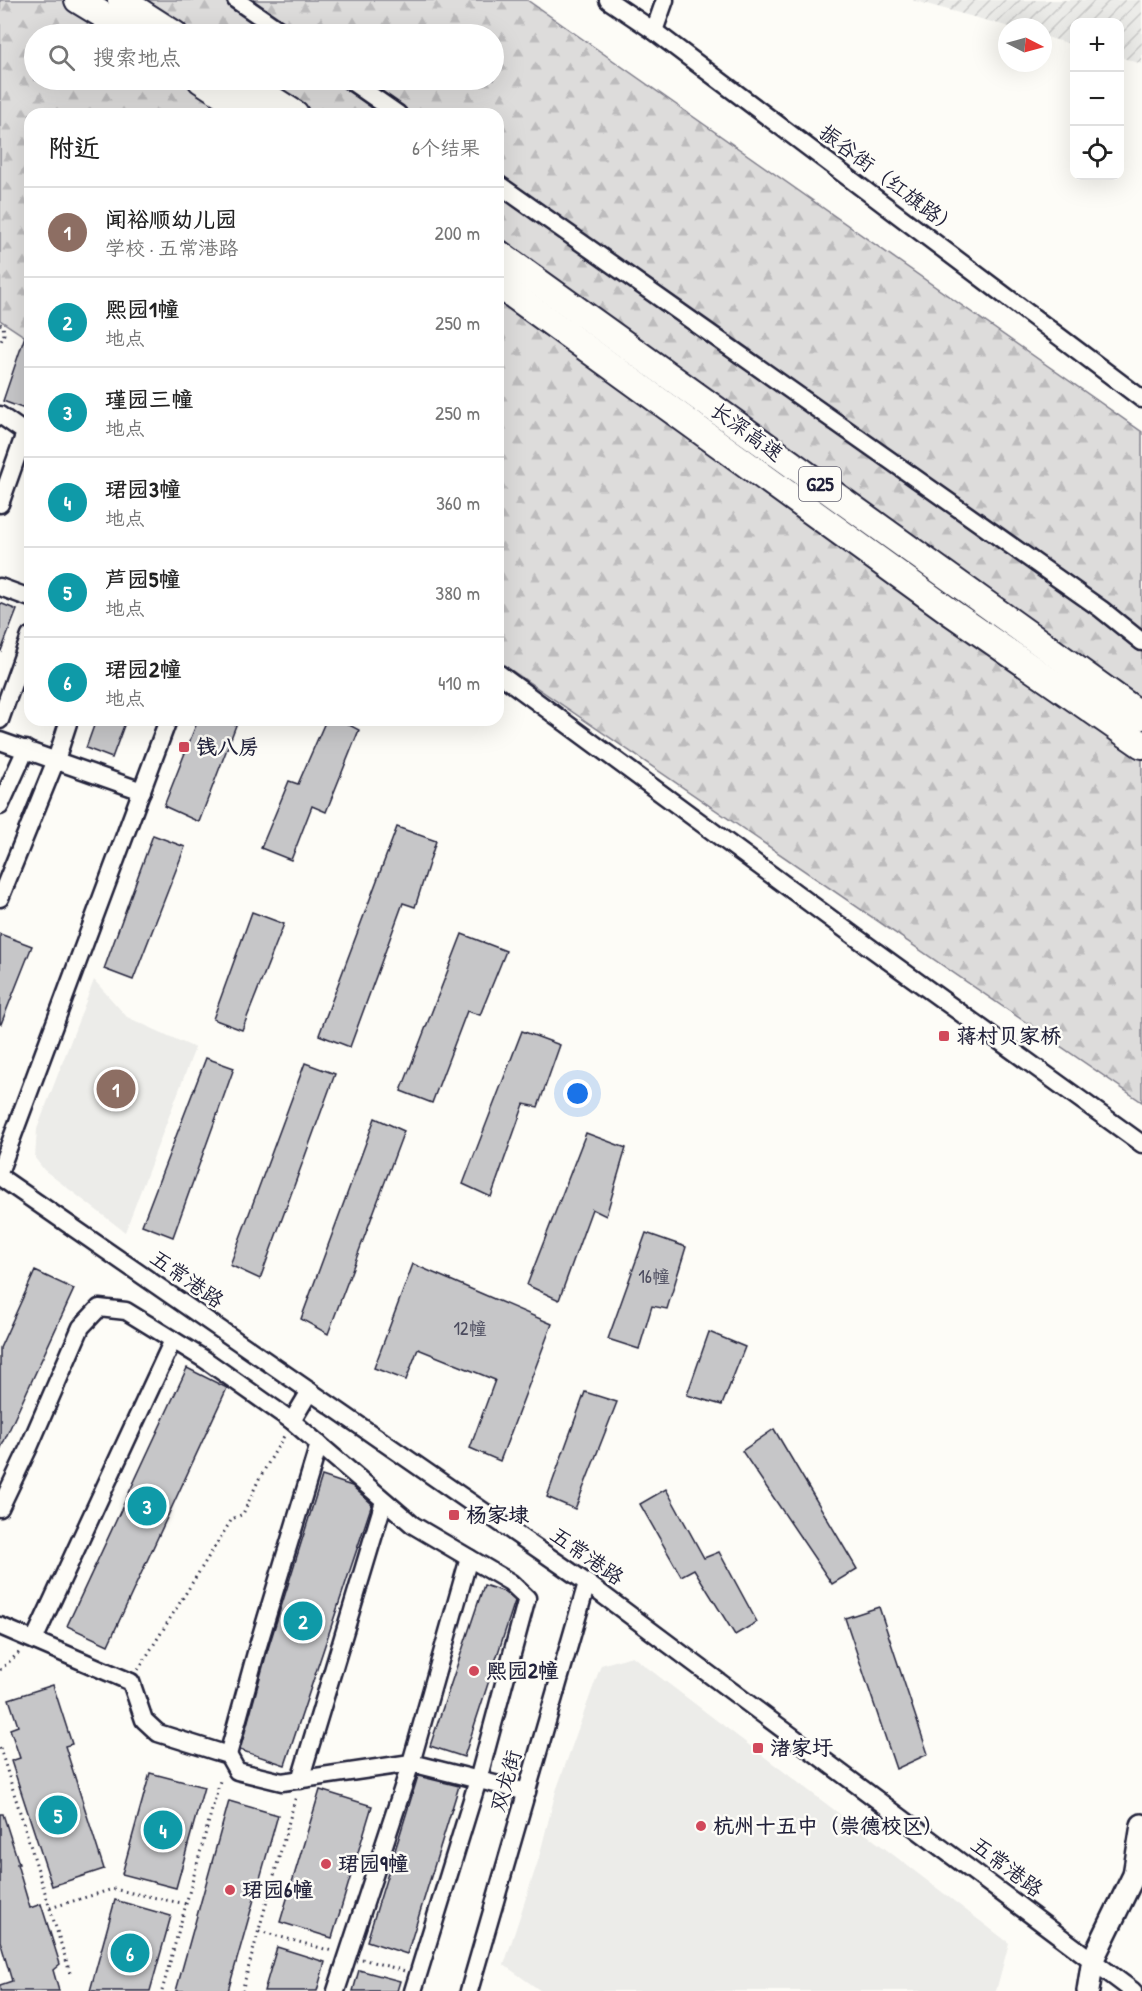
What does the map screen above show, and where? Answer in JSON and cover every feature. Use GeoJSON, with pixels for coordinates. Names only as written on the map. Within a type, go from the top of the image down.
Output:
{"type":"FeatureCollection","features":[{"type":"Feature","properties":{"kind":"highway"},"geometry":{"type":"LineString","coordinates":[[78,0],[118,24]]}},
{"type":"Feature","properties":{"kind":"highway"},"geometry":{"type":"LineString","coordinates":[[121,0],[158,24]]}},
{"type":"Feature","properties":{"kind":"highway"},"geometry":{"type":"LineString","coordinates":[[216,90],[244,108]]}},
{"type":"Feature","properties":{"kind":"highway"},"geometry":{"type":"LineString","coordinates":[[258,90],[286,108]]}},
{"type":"Feature","properties":{"kind":"highway","name":"长深高速"},"geometry":{"type":"LineString","coordinates":[[504,257],[1142,716]]}},
{"type":"Feature","properties":{"kind":"highway","name":"长深高速"},"geometry":{"type":"LineString","coordinates":[[504,288],[952,613],[1142,745]]}},
{"type":"Feature","properties":{"kind":"main road"},"geometry":{"type":"LineString","coordinates":[[1088,1991],[1093,1959],[1134,1875],[1142,1825]]}},
{"type":"Feature","properties":{"kind":"street"},"geometry":{"type":"LineString","coordinates":[[236,0],[271,24]]}},
{"type":"Feature","properties":{"kind":"street","name":"振谷街（红旗路）"},"geometry":{"type":"LineString","coordinates":[[608,0],[654,31],[1142,399]]}},
{"type":"Feature","properties":{"kind":"street"},"geometry":{"type":"LineString","coordinates":[[654,31],[665,0]]}},
{"type":"Feature","properties":{"kind":"street"},"geometry":{"type":"LineString","coordinates":[[363,90],[389,108]]}},
{"type":"Feature","properties":{"kind":"street"},"geometry":{"type":"LineString","coordinates":[[504,188],[1091,602],[1142,642]]}},
{"type":"Feature","properties":{"kind":"street"},"geometry":{"type":"LineString","coordinates":[[0,415],[24,432]]}},
{"type":"Feature","properties":{"kind":"street"},"geometry":{"type":"LineString","coordinates":[[0,504],[24,445]]}},
{"type":"Feature","properties":{"kind":"street"},"geometry":{"type":"LineString","coordinates":[[0,587],[24,596]]}},
{"type":"Feature","properties":{"kind":"street"},"geometry":{"type":"LineString","coordinates":[[0,720],[24,653]]}},
{"type":"Feature","properties":{"kind":"street"},"geometry":{"type":"LineString","coordinates":[[504,677],[1142,1144]]}},
{"type":"Feature","properties":{"kind":"street"},"geometry":{"type":"LineString","coordinates":[[0,898],[56,760],[67,726]]}},
{"type":"Feature","properties":{"kind":"street"},"geometry":{"type":"LineString","coordinates":[[0,1170],[166,726]]}},
{"type":"Feature","properties":{"kind":"street"},"geometry":{"type":"LineString","coordinates":[[0,741],[142,791]]}},
{"type":"Feature","properties":{"kind":"street"},"geometry":{"type":"LineString","coordinates":[[0,806],[26,749]]}},
{"type":"Feature","properties":{"kind":"street","name":"五常港路"},"geometry":{"type":"LineString","coordinates":[[0,1177],[587,1583],[1133,1991]]}},
{"type":"Feature","properties":{"kind":"street"},"geometry":{"type":"LineString","coordinates":[[0,1508],[81,1327],[99,1308],[126,1311],[204,1359],[292,1421],[413,1526],[510,1582],[527,1598],[477,1780],[413,1991]]}},
{"type":"Feature","properties":{"kind":"street"},"geometry":{"type":"LineString","coordinates":[[34,1640],[173,1340]]}},
{"type":"Feature","properties":{"kind":"street"},"geometry":{"type":"LineString","coordinates":[[292,1421],[310,1391]]}},
{"type":"Feature","properties":{"kind":"street"},"geometry":{"type":"LineString","coordinates":[[228,1755],[257,1649],[319,1444]]}},
{"type":"Feature","properties":{"kind":"street"},"geometry":{"type":"LineString","coordinates":[[300,1780],[384,1501]]}},
{"type":"Feature","properties":{"kind":"street"},"geometry":{"type":"LineString","coordinates":[[336,1991],[411,1763],[469,1558]]}},
{"type":"Feature","properties":{"kind":"street","name":"双龙街"},"geometry":{"type":"LineString","coordinates":[[469,1991],[587,1583]]}},
{"type":"Feature","properties":{"kind":"street"},"geometry":{"type":"LineString","coordinates":[[0,1626],[131,1682],[144,1720],[159,1732],[228,1755],[237,1771],[282,1782],[411,1763],[527,1792]]}},
{"type":"Feature","properties":{"kind":"path"},"geometry":{"type":"LineString","coordinates":[[0,324],[3,325],[4,334],[0,344]]}},
{"type":"Feature","properties":{"kind":"path"},"geometry":{"type":"LineString","coordinates":[[131,1682],[232,1519],[243,1514],[259,1479],[292,1421]]}},
{"type":"Feature","properties":{"kind":"path"},"geometry":{"type":"LineString","coordinates":[[0,1670],[34,1640]]}},
{"type":"Feature","properties":{"kind":"path"},"geometry":{"type":"LineString","coordinates":[[0,1748],[71,1976]]}},
{"type":"Feature","properties":{"kind":"path"},"geometry":{"type":"LineString","coordinates":[[162,1991],[228,1755]]}},
{"type":"Feature","properties":{"kind":"path"},"geometry":{"type":"LineString","coordinates":[[242,1991],[300,1780]]}},
{"type":"Feature","properties":{"kind":"path"},"geometry":{"type":"LineString","coordinates":[[50,1908],[113,1889],[186,1904]]}},
{"type":"Feature","properties":{"kind":"shaded area"},"geometry":{"type":"Polygon","coordinates":[[[912,0],[1142,0],[1142,64],[1124,58],[1124,18],[1070,18],[1070,44],[1052,39],[1052,18],[998,18],[998,24],[912,0]]]}},
{"type":"Feature","properties":{"kind":"shaded area"},"geometry":{"type":"Polygon","coordinates":[[[94,980],[127,1017],[195,1048],[125,1232],[44,1170],[35,1158],[37,1129],[94,980]]]}},
{"type":"Feature","properties":{"kind":"shaded area","name":"杭州十五中（崇德校区）"},"geometry":{"type":"Polygon","coordinates":[[[632,1656],[1009,1943],[996,1991],[541,1991],[504,1965],[538,1861],[556,1791],[601,1665],[632,1656]]]}},
{"type":"Feature","properties":{"kind":"green space"},"geometry":{"type":"Polygon","coordinates":[[[0,0],[527,0],[1142,432],[1142,1102],[504,665],[504,108],[24,108],[24,336],[0,320],[0,0]]]}},
{"type":"Feature","properties":{"kind":"building"},"geometry":{"type":"Polygon","coordinates":[[[24,339],[24,409],[3,401],[24,339]]]}},
{"type":"Feature","properties":{"kind":"building"},"geometry":{"type":"Polygon","coordinates":[[[0,603],[17,610],[1,651],[0,650],[0,603]]]}},
{"type":"Feature","properties":{"kind":"building"},"geometry":{"type":"Polygon","coordinates":[[[94,726],[124,726],[112,758],[86,748],[94,726]]]}},
{"type":"Feature","properties":{"kind":"building"},"geometry":{"type":"Polygon","coordinates":[[[196,726],[236,726],[199,822],[164,806],[196,726]]]}},
{"type":"Feature","properties":{"kind":"building"},"geometry":{"type":"Polygon","coordinates":[[[323,726],[351,726],[359,730],[326,812],[312,806],[291,860],[261,848],[289,781],[298,784],[323,726]]]}},
{"type":"Feature","properties":{"kind":"building"},"geometry":{"type":"Polygon","coordinates":[[[397,827],[436,841],[415,907],[403,903],[350,1047],[319,1035],[397,827]]]}},
{"type":"Feature","properties":{"kind":"building"},"geometry":{"type":"Polygon","coordinates":[[[153,835],[185,847],[133,980],[104,969],[153,835]]]}},
{"type":"Feature","properties":{"kind":"building"},"geometry":{"type":"Polygon","coordinates":[[[252,912],[284,924],[242,1030],[213,1019],[252,912]]]}},
{"type":"Feature","properties":{"kind":"building"},"geometry":{"type":"Polygon","coordinates":[[[0,934],[32,946],[1,1024],[0,1024],[0,934]]]}},
{"type":"Feature","properties":{"kind":"building"},"geometry":{"type":"Polygon","coordinates":[[[462,934],[506,951],[480,1015],[467,1011],[432,1103],[401,1091],[462,934]]]}},
{"type":"Feature","properties":{"kind":"building"},"geometry":{"type":"Polygon","coordinates":[[[522,1031],[560,1045],[538,1107],[524,1104],[491,1197],[463,1184],[522,1031]]]}},
{"type":"Feature","properties":{"kind":"building"},"geometry":{"type":"Polygon","coordinates":[[[206,1058],[234,1068],[173,1237],[142,1225],[206,1058]]]}},
{"type":"Feature","properties":{"kind":"building"},"geometry":{"type":"Polygon","coordinates":[[[305,1063],[335,1074],[260,1279],[230,1265],[305,1063]]]}},
{"type":"Feature","properties":{"kind":"building"},"geometry":{"type":"Polygon","coordinates":[[[375,1118],[404,1131],[328,1334],[301,1319],[375,1118]]]}},
{"type":"Feature","properties":{"kind":"building"},"geometry":{"type":"Polygon","coordinates":[[[586,1133],[626,1148],[606,1216],[592,1209],[559,1300],[527,1285],[586,1133]]]}},
{"type":"Feature","properties":{"kind":"building"},"geometry":{"type":"Polygon","coordinates":[[[646,1233],[686,1247],[667,1309],[652,1306],[639,1349],[608,1339],[646,1233]]]}},
{"type":"Feature","properties":{"kind":"building"},"geometry":{"type":"Polygon","coordinates":[[[413,1264],[552,1324],[500,1461],[470,1448],[495,1380],[418,1349],[406,1380],[374,1368],[413,1264]]]}},
{"type":"Feature","properties":{"kind":"building"},"geometry":{"type":"Polygon","coordinates":[[[35,1271],[74,1289],[0,1450],[0,1348],[35,1271]]]}},
{"type":"Feature","properties":{"kind":"building"},"geometry":{"type":"Polygon","coordinates":[[[709,1332],[745,1347],[722,1405],[687,1395],[709,1332]]]}},
{"type":"Feature","properties":{"kind":"building"},"geometry":{"type":"Polygon","coordinates":[[[187,1368],[227,1388],[108,1645],[67,1626],[187,1368]]]}},
{"type":"Feature","properties":{"kind":"building"},"geometry":{"type":"Polygon","coordinates":[[[585,1392],[617,1402],[575,1509],[547,1497],[585,1392]]]}},
{"type":"Feature","properties":{"kind":"building"},"geometry":{"type":"Polygon","coordinates":[[[774,1429],[857,1569],[832,1584],[742,1451],[774,1429]]]}},
{"type":"Feature","properties":{"kind":"building"},"geometry":{"type":"Polygon","coordinates":[[[322,1476],[352,1486],[372,1504],[285,1765],[240,1750],[267,1652],[322,1476]]]}},
{"type":"Feature","properties":{"kind":"building"},"geometry":{"type":"Polygon","coordinates":[[[666,1489],[704,1558],[719,1552],[757,1622],[735,1635],[694,1569],[681,1576],[640,1504],[666,1489]]]}},
{"type":"Feature","properties":{"kind":"building","name":"熙园2幢"},"geometry":{"type":"Polygon","coordinates":[[[484,1585],[505,1592],[515,1601],[464,1757],[430,1746],[484,1585]]]}},
{"type":"Feature","properties":{"kind":"building"},"geometry":{"type":"Polygon","coordinates":[[[879,1607],[928,1754],[896,1769],[845,1618],[879,1607]]]}},
{"type":"Feature","properties":{"kind":"building"},"geometry":{"type":"Polygon","coordinates":[[[53,1685],[72,1744],[65,1746],[104,1869],[52,1886],[11,1761],[20,1758],[10,1729],[18,1726],[9,1699],[53,1685]]]}},
{"type":"Feature","properties":{"kind":"building"},"geometry":{"type":"Polygon","coordinates":[[[150,1773],[204,1787],[176,1888],[122,1874],[150,1773]]]}},
{"type":"Feature","properties":{"kind":"building"},"geometry":{"type":"Polygon","coordinates":[[[418,1776],[459,1786],[407,1954],[367,1941],[418,1776]]]}},
{"type":"Feature","properties":{"kind":"building","name":"珺园9幢"},"geometry":{"type":"Polygon","coordinates":[[[320,1790],[372,1806],[332,1938],[280,1922],[320,1790]]]}},
{"type":"Feature","properties":{"kind":"building","name":"珺园6幢"},"geometry":{"type":"Polygon","coordinates":[[[229,1801],[278,1815],[228,1991],[176,1991],[229,1801]]]}},
{"type":"Feature","properties":{"kind":"building"},"geometry":{"type":"Polygon","coordinates":[[[0,1814],[3,1814],[19,1864],[17,1864],[30,1908],[41,1904],[60,1964],[53,1970],[59,1991],[0,1991],[0,1985],[12,1981],[0,1941],[0,1814]]]}},
{"type":"Feature","properties":{"kind":"building"},"geometry":{"type":"Polygon","coordinates":[[[115,1900],[171,1916],[150,1991],[90,1991],[115,1900]]]}},
{"type":"Feature","properties":{"kind":"building"},"geometry":{"type":"Polygon","coordinates":[[[277,1947],[325,1962],[317,1991],[264,1991],[277,1947]]]}},
{"type":"Feature","properties":{"kind":"building"},"geometry":{"type":"Polygon","coordinates":[[[359,1970],[400,1981],[397,1991],[353,1991],[359,1970]]]}},
{"type":"Feature","properties":{"kind":"place","name":"钱八房"},"geometry":{"type":"Point","coordinates":[184,747]}},
{"type":"Feature","properties":{"kind":"place","name":"蒋村贝家桥"},"geometry":{"type":"Point","coordinates":[944,1036]}},
{"type":"Feature","properties":{"kind":"place","name":"闻裕顺幼儿园"},"geometry":{"type":"Point","coordinates":[116,1089]}},
{"type":"Feature","properties":{"kind":"place","name":"瑾园三幢"},"geometry":{"type":"Point","coordinates":[147,1506]}},
{"type":"Feature","properties":{"kind":"place","name":"杨家埭"},"geometry":{"type":"Point","coordinates":[454,1515]}},
{"type":"Feature","properties":{"kind":"place","name":"熙园1幢"},"geometry":{"type":"Point","coordinates":[303,1621]}},
{"type":"Feature","properties":{"kind":"place","name":"熙园2幢"},"geometry":{"type":"Point","coordinates":[474,1671]}},
{"type":"Feature","properties":{"kind":"place","name":"渚家圩"},"geometry":{"type":"Point","coordinates":[758,1748]}},
{"type":"Feature","properties":{"kind":"place","name":"芦园5幢"},"geometry":{"type":"Point","coordinates":[58,1815]}},
{"type":"Feature","properties":{"kind":"place","name":"杭州十五中（崇德校区）"},"geometry":{"type":"Point","coordinates":[701,1826]}},
{"type":"Feature","properties":{"kind":"place","name":"珺园3幢"},"geometry":{"type":"Point","coordinates":[163,1830]}},
{"type":"Feature","properties":{"kind":"place","name":"珺园9幢"},"geometry":{"type":"Point","coordinates":[326,1864]}},
{"type":"Feature","properties":{"kind":"place","name":"珺园6幢"},"geometry":{"type":"Point","coordinates":[230,1890]}},
{"type":"Feature","properties":{"kind":"place","name":"珺园2幢"},"geometry":{"type":"Point","coordinates":[130,1953]}}]}
